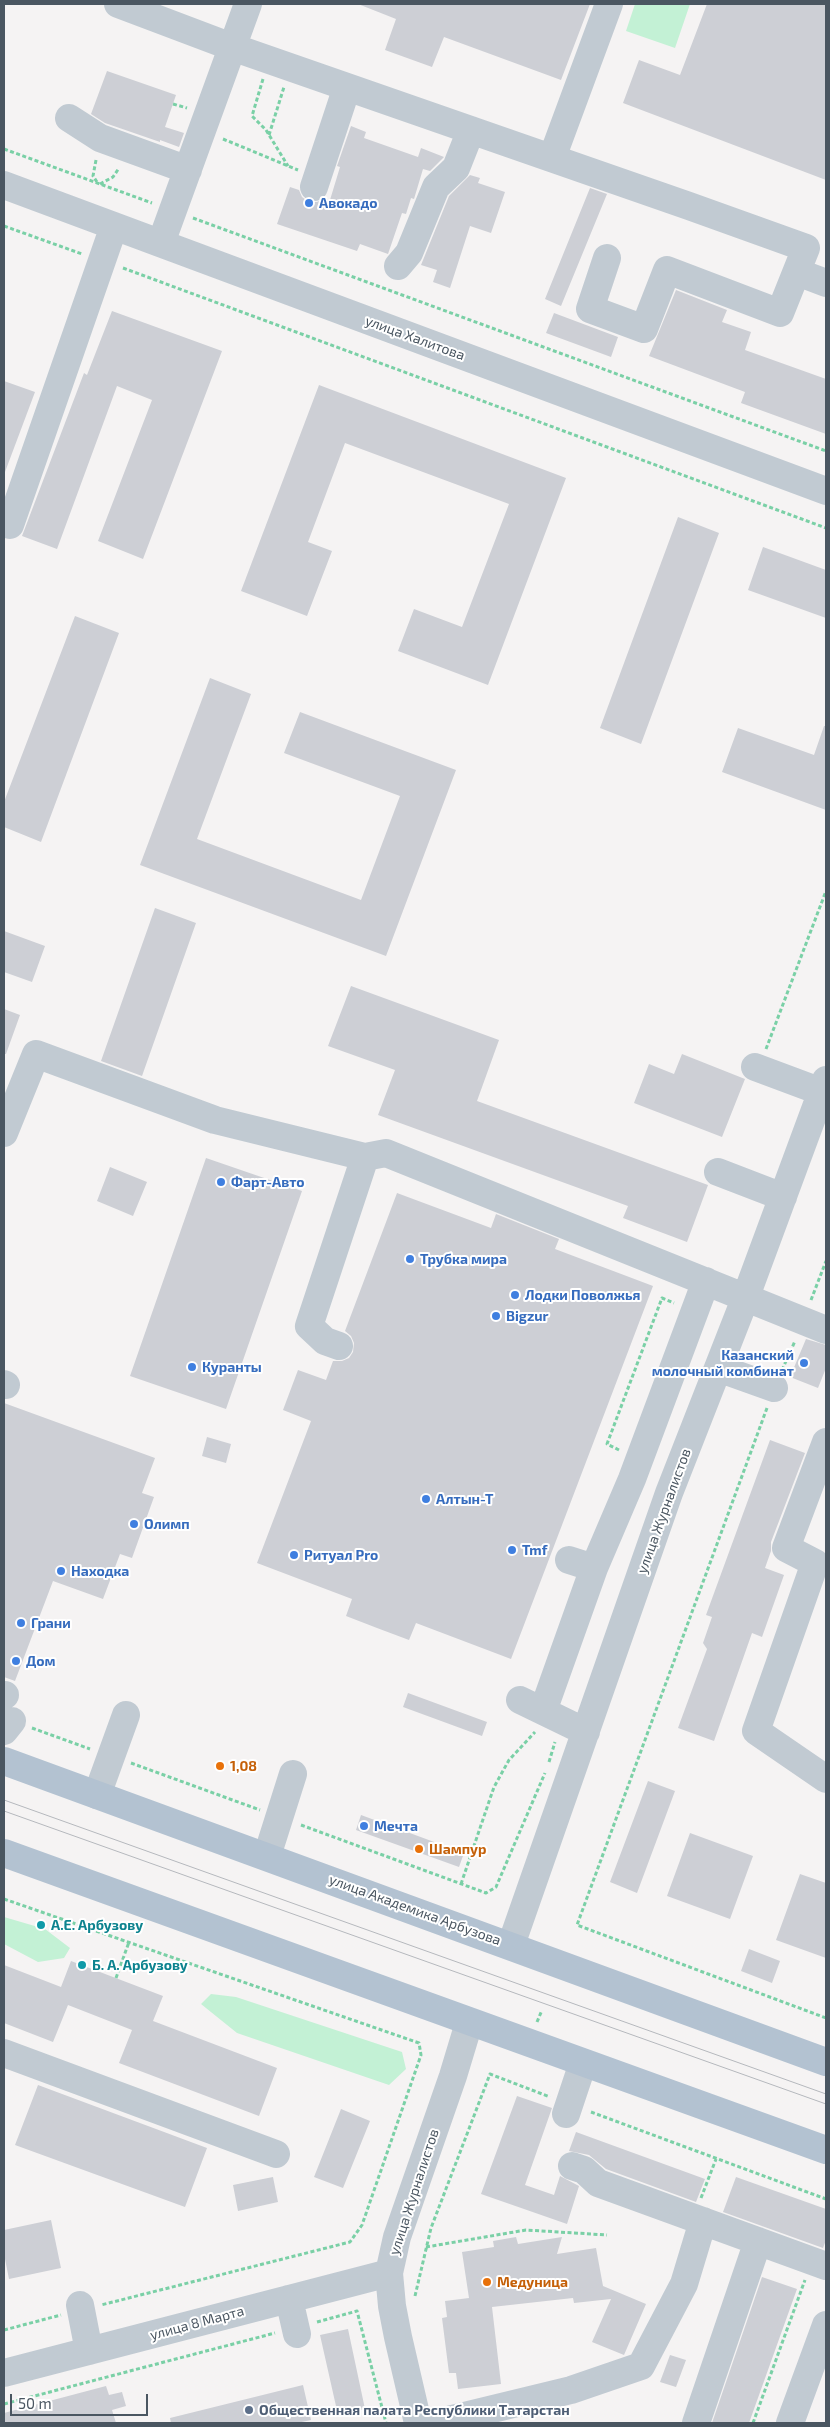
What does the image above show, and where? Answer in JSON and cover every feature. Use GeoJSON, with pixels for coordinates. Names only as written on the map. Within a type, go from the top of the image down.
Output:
{"type":"FeatureCollection","features":[{"type":"Feature","properties":{"kind":"main road","name":"улица Академика Арбузова"},"geometry":{"type":"LineString","coordinates":[[4,1761],[511,1945],[826,2062]]}},
{"type":"Feature","properties":{"kind":"main road"},"geometry":{"type":"LineString","coordinates":[[4,1853],[469,2023],[826,2150]]}},
{"type":"Feature","properties":{"kind":"street"},"geometry":{"type":"LineString","coordinates":[[118,4],[232,47],[806,248],[780,313],[667,270],[644,329],[590,309],[607,258]]}},
{"type":"Feature","properties":{"kind":"street"},"geometry":{"type":"LineString","coordinates":[[161,243],[248,4]]}},
{"type":"Feature","properties":{"kind":"street"},"geometry":{"type":"LineString","coordinates":[[552,158],[609,4]]}},
{"type":"Feature","properties":{"kind":"street"},"geometry":{"type":"LineString","coordinates":[[316,182],[347,87]]}},
{"type":"Feature","properties":{"kind":"street"},"geometry":{"type":"LineString","coordinates":[[69,118],[100,138],[188,170]]}},
{"type":"Feature","properties":{"kind":"street"},"geometry":{"type":"LineString","coordinates":[[398,266],[410,253],[436,187],[456,168],[471,130]]}},
{"type":"Feature","properties":{"kind":"street","name":"улица Халитова"},"geometry":{"type":"LineString","coordinates":[[4,185],[826,491]]}},
{"type":"Feature","properties":{"kind":"street"},"geometry":{"type":"LineString","coordinates":[[10,525],[114,226]]}},
{"type":"Feature","properties":{"kind":"street"},"geometry":{"type":"LineString","coordinates":[[797,272],[826,283]]}},
{"type":"Feature","properties":{"kind":"street"},"geometry":{"type":"LineString","coordinates":[[4,1132],[36,1054],[214,1120],[365,1157],[386,1153],[815,1326]]}},
{"type":"Feature","properties":{"kind":"street"},"geometry":{"type":"LineString","coordinates":[[757,1067],[824,1086]]}},
{"type":"Feature","properties":{"kind":"street","name":"улица Журналистов"},"geometry":{"type":"LineString","coordinates":[[511,1945],[669,1493],[745,1299],[824,1086]]}},
{"type":"Feature","properties":{"kind":"street"},"geometry":{"type":"LineString","coordinates":[[339,1346],[324,1340],[309,1326],[365,1157]]}},
{"type":"Feature","properties":{"kind":"street"},"geometry":{"type":"LineString","coordinates":[[721,1164],[786,1189]]}},
{"type":"Feature","properties":{"kind":"street"},"geometry":{"type":"LineString","coordinates":[[586,1732],[541,1711],[582,1564],[632,1479],[706,1281]]}},
{"type":"Feature","properties":{"kind":"street"},"geometry":{"type":"LineString","coordinates":[[718,1368],[774,1388]]}},
{"type":"Feature","properties":{"kind":"street"},"geometry":{"type":"LineString","coordinates":[[826,1442],[786,1548],[815,1563],[756,1731],[826,1778]]}},
{"type":"Feature","properties":{"kind":"street"},"geometry":{"type":"LineString","coordinates":[[632,1479],[669,1493]]}},
{"type":"Feature","properties":{"kind":"street"},"geometry":{"type":"LineString","coordinates":[[97,1795],[126,1715]]}},
{"type":"Feature","properties":{"kind":"street"},"geometry":{"type":"LineString","coordinates":[[267,1856],[293,1774]]}},
{"type":"Feature","properties":{"kind":"street","name":"улица Журналистов"},"geometry":{"type":"LineString","coordinates":[[418,2423],[396,2329],[389,2273],[397,2237],[453,2076],[469,2023]]}},
{"type":"Feature","properties":{"kind":"street"},"geometry":{"type":"LineString","coordinates":[[4,2053],[276,2154]]}},
{"type":"Feature","properties":{"kind":"street"},"geometry":{"type":"LineString","coordinates":[[566,2114],[583,2062]]}},
{"type":"Feature","properties":{"kind":"street"},"geometry":{"type":"LineString","coordinates":[[572,2166],[584,2170],[598,2183],[819,2263]]}},
{"type":"Feature","properties":{"kind":"street"},"geometry":{"type":"LineString","coordinates":[[435,2423],[571,2390],[641,2366],[684,2284],[699,2219]]}},
{"type":"Feature","properties":{"kind":"street"},"geometry":{"type":"LineString","coordinates":[[696,2423],[758,2241]]}},
{"type":"Feature","properties":{"kind":"street","name":"улица 8 Марта"},"geometry":{"type":"LineString","coordinates":[[4,2373],[389,2273]]}},
{"type":"Feature","properties":{"kind":"street"},"geometry":{"type":"LineString","coordinates":[[289,2299],[296,2331]]}},
{"type":"Feature","properties":{"kind":"street"},"geometry":{"type":"LineString","coordinates":[[81,2307],[89,2351]]}},
{"type":"Feature","properties":{"kind":"street"},"geometry":{"type":"LineString","coordinates":[[790,2423],[826,2325]]}},
{"type":"Feature","properties":{"kind":"path"},"geometry":{"type":"LineString","coordinates":[[269,135],[279,63]]}},
{"type":"Feature","properties":{"kind":"path"},"geometry":{"type":"LineString","coordinates":[[279,63],[252,116],[269,135],[288,166]]}},
{"type":"Feature","properties":{"kind":"path"},"geometry":{"type":"LineString","coordinates":[[173,104],[192,110]]}},
{"type":"Feature","properties":{"kind":"path"},"geometry":{"type":"LineString","coordinates":[[216,136],[288,166],[316,182]]}},
{"type":"Feature","properties":{"kind":"path"},"geometry":{"type":"LineString","coordinates":[[4,149],[826,451]]}},
{"type":"Feature","properties":{"kind":"path"},"geometry":{"type":"LineString","coordinates":[[4,226],[826,528]]}},
{"type":"Feature","properties":{"kind":"path"},"geometry":{"type":"LineString","coordinates":[[757,1067],[826,890]]}},
{"type":"Feature","properties":{"kind":"path"},"geometry":{"type":"LineString","coordinates":[[826,1261],[815,1326],[774,1388],[577,1925],[826,2018]]}},
{"type":"Feature","properties":{"kind":"path"},"geometry":{"type":"LineString","coordinates":[[8,1726],[111,1756],[486,1893],[496,1887],[547,1769],[541,1711]]}},
{"type":"Feature","properties":{"kind":"path"},"geometry":{"type":"LineString","coordinates":[[4,1899],[419,2043],[421,2055],[362,2225],[350,2242],[81,2307],[4,2330]]}},
{"type":"Feature","properties":{"kind":"path"},"geometry":{"type":"LineString","coordinates":[[116,1978],[129,1942]]}},
{"type":"Feature","properties":{"kind":"path"},"geometry":{"type":"LineString","coordinates":[[537,2022],[542,2010]]}},
{"type":"Feature","properties":{"kind":"path"},"geometry":{"type":"LineString","coordinates":[[699,2219],[716,2158]]}},
{"type":"Feature","properties":{"kind":"path"},"geometry":{"type":"LineString","coordinates":[[426,2247],[526,2230],[607,2235]]}},
{"type":"Feature","properties":{"kind":"path"},"geometry":{"type":"LineString","coordinates":[[753,2423],[819,2263]]}},
{"type":"Feature","properties":{"kind":"path"},"geometry":{"type":"LineString","coordinates":[[4,2404],[296,2331],[357,2311],[386,2423]]}},
{"type":"Feature","properties":{"kind":"green space"},"geometry":{"type":"Polygon","coordinates":[[[635,4],[690,4],[675,48],[626,31],[635,4]]]}},
{"type":"Feature","properties":{"kind":"green space"},"geometry":{"type":"Polygon","coordinates":[[[4,1917],[45,1929],[70,1948],[64,1958],[38,1962],[4,1944],[4,1917]]]}},
{"type":"Feature","properties":{"kind":"green space"},"geometry":{"type":"Polygon","coordinates":[[[211,1994],[236,1997],[402,2052],[406,2069],[389,2085],[237,2033],[201,2004],[211,1994]]]}},
{"type":"Feature","properties":{"kind":"building"},"geometry":{"type":"Polygon","coordinates":[[[358,4],[590,4],[561,80],[444,37],[432,67],[385,50],[396,19],[358,4]]]}},
{"type":"Feature","properties":{"kind":"building"},"geometry":{"type":"Polygon","coordinates":[[[707,4],[826,4],[826,180],[623,103],[639,60],[680,75],[707,4]]]}},
{"type":"Feature","properties":{"kind":"building"},"geometry":{"type":"Polygon","coordinates":[[[107,71],[176,95],[165,127],[184,133],[179,147],[105,123],[91,114],[107,71]]]}},
{"type":"Feature","properties":{"kind":"building"},"geometry":{"type":"Polygon","coordinates":[[[351,126],[366,132],[364,138],[418,157],[421,148],[444,157],[430,171],[423,169],[414,199],[411,198],[406,214],[402,213],[388,254],[360,244],[357,251],[277,224],[290,187],[299,190],[302,197],[309,202],[317,202],[325,198],[330,200],[340,167],[337,166],[351,126]]]}},
{"type":"Feature","properties":{"kind":"building"},"geometry":{"type":"Polygon","coordinates":[[[470,175],[480,178],[478,183],[505,192],[491,233],[470,226],[450,288],[433,282],[437,270],[421,265],[449,196],[470,175]]]}},
{"type":"Feature","properties":{"kind":"building"},"geometry":{"type":"Polygon","coordinates":[[[590,188],[607,194],[561,306],[545,299],[590,188]]]}},
{"type":"Feature","properties":{"kind":"building"},"geometry":{"type":"Polygon","coordinates":[[[676,290],[727,310],[722,322],[751,332],[745,350],[826,379],[826,434],[741,403],[745,392],[649,356],[676,290]]]}},
{"type":"Feature","properties":{"kind":"building"},"geometry":{"type":"Polygon","coordinates":[[[112,311],[222,351],[143,559],[98,541],[152,400],[117,386],[57,549],[22,536],[84,373],[87,375],[112,311]]]}},
{"type":"Feature","properties":{"kind":"building"},"geometry":{"type":"Polygon","coordinates":[[[554,313],[618,337],[611,357],[546,333],[554,313]]]}},
{"type":"Feature","properties":{"kind":"building"},"geometry":{"type":"Polygon","coordinates":[[[4,381],[35,392],[5,472],[4,472],[4,381]]]}},
{"type":"Feature","properties":{"kind":"building"},"geometry":{"type":"Polygon","coordinates":[[[319,385],[566,478],[488,685],[398,651],[414,609],[462,627],[509,504],[345,443],[308,542],[332,551],[307,616],[241,591],[319,385]]]}},
{"type":"Feature","properties":{"kind":"building"},"geometry":{"type":"Polygon","coordinates":[[[678,517],[719,533],[641,744],[600,728],[678,517]]]}},
{"type":"Feature","properties":{"kind":"building"},"geometry":{"type":"Polygon","coordinates":[[[763,547],[826,570],[826,618],[748,590],[763,547]]]}},
{"type":"Feature","properties":{"kind":"building"},"geometry":{"type":"Polygon","coordinates":[[[75,616],[119,633],[41,842],[4,827],[4,802],[75,616]]]}},
{"type":"Feature","properties":{"kind":"building"},"geometry":{"type":"Polygon","coordinates":[[[210,678],[251,694],[197,839],[361,900],[400,796],[284,753],[300,712],[456,770],[386,956],[140,865],[210,678]]]}},
{"type":"Feature","properties":{"kind":"building"},"geometry":{"type":"Polygon","coordinates":[[[824,726],[826,726],[826,810],[722,772],[738,728],[814,755],[824,726]]]}},
{"type":"Feature","properties":{"kind":"building"},"geometry":{"type":"Polygon","coordinates":[[[155,908],[196,923],[142,1076],[101,1061],[155,908]]]}},
{"type":"Feature","properties":{"kind":"building"},"geometry":{"type":"Polygon","coordinates":[[[4,931],[45,946],[32,982],[4,972],[4,931]]]}},
{"type":"Feature","properties":{"kind":"building"},"geometry":{"type":"Polygon","coordinates":[[[351,986],[499,1040],[477,1101],[708,1185],[687,1242],[623,1218],[628,1206],[378,1115],[395,1070],[328,1046],[351,986]]]}},
{"type":"Feature","properties":{"kind":"building"},"geometry":{"type":"Polygon","coordinates":[[[4,1009],[20,1015],[6,1054],[4,1054],[4,1009]]]}},
{"type":"Feature","properties":{"kind":"building"},"geometry":{"type":"Polygon","coordinates":[[[682,1054],[745,1079],[722,1137],[634,1103],[649,1064],[674,1074],[682,1054]]]}},
{"type":"Feature","properties":{"kind":"building"},"geometry":{"type":"Polygon","coordinates":[[[206,1158],[302,1191],[226,1409],[130,1376],[206,1158]]]}},
{"type":"Feature","properties":{"kind":"building"},"geometry":{"type":"Polygon","coordinates":[[[110,1167],[147,1182],[133,1216],[97,1201],[110,1167]]]}},
{"type":"Feature","properties":{"kind":"building"},"geometry":{"type":"Polygon","coordinates":[[[397,1193],[491,1228],[496,1214],[559,1239],[555,1249],[653,1286],[511,1659],[416,1623],[409,1640],[377,1628],[346,1616],[352,1599],[257,1563],[311,1421],[283,1410],[298,1370],[326,1380],[333,1361],[342,1361],[349,1358],[353,1352],[354,1343],[351,1336],[345,1331],[397,1193]]]}},
{"type":"Feature","properties":{"kind":"building"},"geometry":{"type":"Polygon","coordinates":[[[806,1339],[826,1345],[826,1368],[818,1388],[790,1377],[806,1339]]]}},
{"type":"Feature","properties":{"kind":"building"},"geometry":{"type":"Polygon","coordinates":[[[4,1403],[155,1458],[142,1493],[154,1497],[132,1558],[120,1554],[103,1599],[53,1581],[15,1681],[4,1677],[4,1403]]]}},
{"type":"Feature","properties":{"kind":"building"},"geometry":{"type":"Polygon","coordinates":[[[207,1437],[231,1444],[226,1463],[202,1456],[207,1437]]]}},
{"type":"Feature","properties":{"kind":"building"},"geometry":{"type":"Polygon","coordinates":[[[770,1440],[805,1453],[771,1542],[771,1551],[765,1568],[784,1575],[762,1637],[752,1633],[714,1741],[678,1728],[707,1649],[703,1643],[712,1617],[706,1615],[770,1440]]]}},
{"type":"Feature","properties":{"kind":"building"},"geometry":{"type":"Polygon","coordinates":[[[408,1693],[487,1722],[482,1736],[403,1707],[408,1693]]]}},
{"type":"Feature","properties":{"kind":"building"},"geometry":{"type":"Polygon","coordinates":[[[648,1781],[675,1791],[637,1893],[610,1882],[648,1781]]]}},
{"type":"Feature","properties":{"kind":"building"},"geometry":{"type":"Polygon","coordinates":[[[361,1815],[464,1853],[459,1867],[356,1830],[361,1815]]]}},
{"type":"Feature","properties":{"kind":"building"},"geometry":{"type":"Polygon","coordinates":[[[690,1833],[753,1856],[730,1919],[667,1896],[690,1833]]]}},
{"type":"Feature","properties":{"kind":"building"},"geometry":{"type":"Polygon","coordinates":[[[800,1874],[826,1883],[826,1958],[776,1940],[800,1874]]]}},
{"type":"Feature","properties":{"kind":"building"},"geometry":{"type":"Polygon","coordinates":[[[749,1949],[780,1961],[772,1983],[741,1971],[749,1949]]]}},
{"type":"Feature","properties":{"kind":"building"},"geometry":{"type":"Polygon","coordinates":[[[71,1961],[163,1996],[153,2021],[277,2068],[259,2116],[119,2063],[132,2030],[68,2005],[53,2042],[4,2023],[4,1965],[61,1987],[71,1961]]]}},
{"type":"Feature","properties":{"kind":"building"},"geometry":{"type":"Polygon","coordinates":[[[38,2085],[207,2148],[185,2207],[15,2145],[38,2085]]]}},
{"type":"Feature","properties":{"kind":"building"},"geometry":{"type":"Polygon","coordinates":[[[517,2096],[552,2108],[525,2185],[554,2195],[560,2176],[579,2186],[567,2224],[481,2194],[517,2096]]]}},
{"type":"Feature","properties":{"kind":"building"},"geometry":{"type":"Polygon","coordinates":[[[341,2109],[370,2121],[343,2188],[314,2177],[341,2109]]]}},
{"type":"Feature","properties":{"kind":"building"},"geometry":{"type":"Polygon","coordinates":[[[576,2132],[705,2179],[696,2202],[606,2169],[589,2155],[569,2151],[576,2132]]]}},
{"type":"Feature","properties":{"kind":"building"},"geometry":{"type":"Polygon","coordinates":[[[273,2177],[278,2202],[238,2211],[233,2185],[273,2177]]]}},
{"type":"Feature","properties":{"kind":"building"},"geometry":{"type":"Polygon","coordinates":[[[736,2177],[826,2209],[826,2240],[823,2248],[723,2212],[736,2177]]]}},
{"type":"Feature","properties":{"kind":"building"},"geometry":{"type":"Polygon","coordinates":[[[51,2220],[61,2268],[9,2279],[4,2254],[4,2230],[51,2220]]]}},
{"type":"Feature","properties":{"kind":"building"},"geometry":{"type":"Polygon","coordinates":[[[516,2237],[518,2244],[562,2237],[557,2254],[596,2248],[603,2286],[646,2304],[624,2355],[592,2342],[611,2299],[574,2303],[573,2298],[492,2307],[501,2384],[458,2389],[456,2373],[449,2373],[442,2318],[447,2317],[445,2301],[469,2298],[462,2252],[494,2247],[493,2241],[516,2237]]]}},
{"type":"Feature","properties":{"kind":"building"},"geometry":{"type":"Polygon","coordinates":[[[762,2277],[797,2289],[749,2423],[712,2423],[762,2277]]]}},
{"type":"Feature","properties":{"kind":"building"},"geometry":{"type":"Polygon","coordinates":[[[348,2329],[365,2409],[338,2415],[320,2335],[348,2329]]]}},
{"type":"Feature","properties":{"kind":"building"},"geometry":{"type":"Polygon","coordinates":[[[670,2355],[686,2360],[676,2387],[660,2382],[670,2355]]]}},
{"type":"Feature","properties":{"kind":"building"},"geometry":{"type":"Polygon","coordinates":[[[303,2385],[311,2420],[297,2423],[171,2423],[170,2418],[303,2385]]]}},
{"type":"Feature","properties":{"kind":"building"},"geometry":{"type":"Polygon","coordinates":[[[106,2386],[109,2395],[122,2392],[126,2406],[112,2410],[116,2423],[4,2423],[4,2413],[106,2386]]]}},
{"type":"Feature","properties":{"kind":"tram line"},"geometry":{"type":"LineString","coordinates":[[4,1800],[826,2094]]}},
{"type":"Feature","properties":{"kind":"tram line"},"geometry":{"type":"LineString","coordinates":[[4,1811],[826,2104]]}},
{"type":"Feature","properties":{"kind":"place","name":"Авокадо"},"geometry":{"type":"Point","coordinates":[309,203]}},
{"type":"Feature","properties":{"kind":"place","name":"Фарт-Авто"},"geometry":{"type":"Point","coordinates":[221,1182]}},
{"type":"Feature","properties":{"kind":"place","name":"Трубка мира"},"geometry":{"type":"Point","coordinates":[410,1259]}},
{"type":"Feature","properties":{"kind":"place","name":"Лодки Поволжья"},"geometry":{"type":"Point","coordinates":[515,1295]}},
{"type":"Feature","properties":{"kind":"place","name":"Bigzur"},"geometry":{"type":"Point","coordinates":[496,1316]}},
{"type":"Feature","properties":{"kind":"place","name":"Казанский молочный комбинат"},"geometry":{"type":"Point","coordinates":[804,1363]}},
{"type":"Feature","properties":{"kind":"place","name":"Куранты"},"geometry":{"type":"Point","coordinates":[192,1367]}},
{"type":"Feature","properties":{"kind":"place","name":"Алтын-Т"},"geometry":{"type":"Point","coordinates":[426,1499]}},
{"type":"Feature","properties":{"kind":"place","name":"Олимп"},"geometry":{"type":"Point","coordinates":[134,1524]}},
{"type":"Feature","properties":{"kind":"place","name":"Tmf"},"geometry":{"type":"Point","coordinates":[512,1550]}},
{"type":"Feature","properties":{"kind":"place","name":"Ритуал Pro"},"geometry":{"type":"Point","coordinates":[294,1555]}},
{"type":"Feature","properties":{"kind":"place","name":"Находка"},"geometry":{"type":"Point","coordinates":[61,1571]}},
{"type":"Feature","properties":{"kind":"place","name":"Грани"},"geometry":{"type":"Point","coordinates":[21,1623]}},
{"type":"Feature","properties":{"kind":"place","name":"Дом"},"geometry":{"type":"Point","coordinates":[16,1661]}},
{"type":"Feature","properties":{"kind":"place","name":"1,08"},"geometry":{"type":"Point","coordinates":[220,1766]}},
{"type":"Feature","properties":{"kind":"place","name":"Мечта"},"geometry":{"type":"Point","coordinates":[364,1826]}},
{"type":"Feature","properties":{"kind":"place","name":"Шампур"},"geometry":{"type":"Point","coordinates":[419,1849]}},
{"type":"Feature","properties":{"kind":"place","name":"А.Е. Арбузову"},"geometry":{"type":"Point","coordinates":[41,1925]}},
{"type":"Feature","properties":{"kind":"place","name":"Б. А. Арбузову"},"geometry":{"type":"Point","coordinates":[82,1965]}},
{"type":"Feature","properties":{"kind":"place","name":"Медуница"},"geometry":{"type":"Point","coordinates":[487,2282]}},
{"type":"Feature","properties":{"kind":"place","name":"Общественная палата Республики Татарстан"},"geometry":{"type":"Point","coordinates":[249,2410]}}]}
